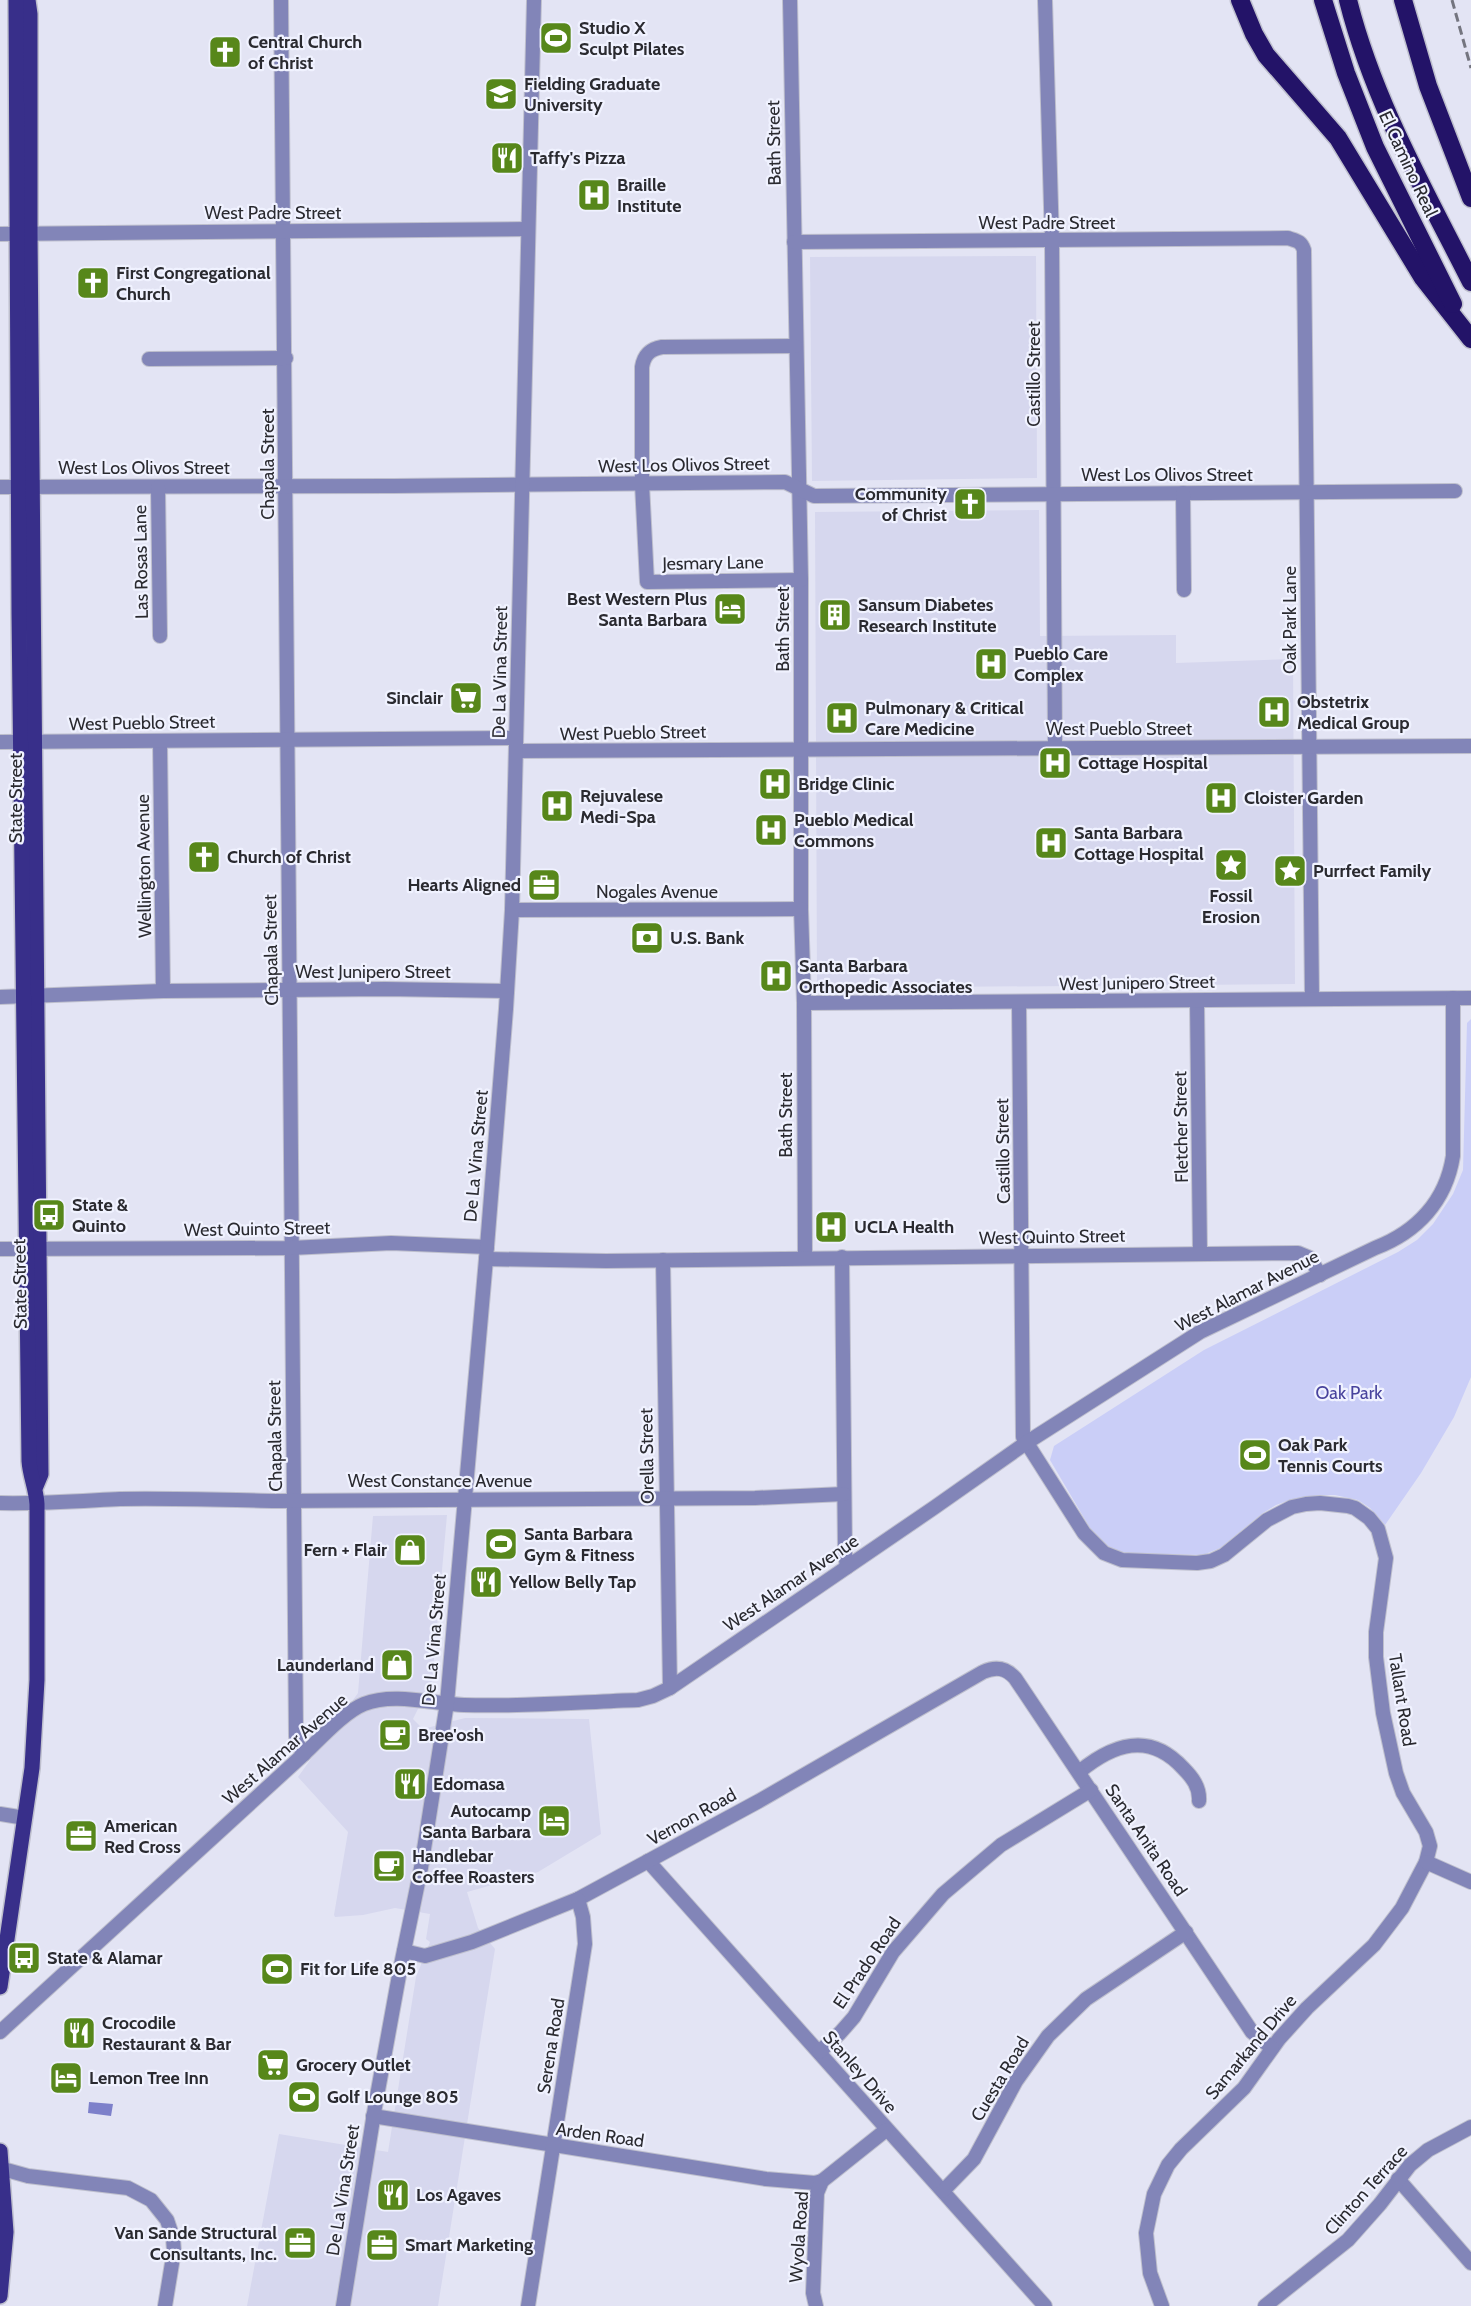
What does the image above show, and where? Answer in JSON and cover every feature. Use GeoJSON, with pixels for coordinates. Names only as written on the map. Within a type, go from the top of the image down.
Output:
{"type":"FeatureCollection","features":[{"type":"Feature","properties":{"kind":"highway"},"geometry":{"type":"LineString","coordinates":[[1240,0],[1254,34],[1266,55],[1338,138],[1423,278],[1471,338]]}},
{"type":"Feature","properties":{"kind":"highway","name":"El Camino Real"},"geometry":{"type":"LineString","coordinates":[[1323,0],[1346,73],[1375,147],[1471,338]]}},
{"type":"Feature","properties":{"kind":"highway","name":"El Camino Real"},"geometry":{"type":"LineString","coordinates":[[1347,0],[1364,52],[1393,125],[1471,282]]}},
{"type":"Feature","properties":{"kind":"highway"},"geometry":{"type":"LineString","coordinates":[[1403,0],[1428,86],[1471,198]]}},
{"type":"Feature","properties":{"kind":"main road","name":"State Street"},"geometry":{"type":"LineString","coordinates":[[0,1987],[32,1767],[36,1702],[37,1504],[36,1486],[29,1472],[33,1249],[24,234],[16,0]]}},
{"type":"Feature","properties":{"kind":"main road","name":"State Street"},"geometry":{"type":"LineString","coordinates":[[24,234],[30,14],[28,0]]}},
{"type":"Feature","properties":{"kind":"main road"},"geometry":{"type":"LineString","coordinates":[[0,2151],[6,2232],[0,2296]]}},
{"type":"Feature","properties":{"kind":"street","name":"Chapala Street"},"geometry":{"type":"LineString","coordinates":[[281,0],[286,358],[296,1736],[297,1743],[304,1754]]}},
{"type":"Feature","properties":{"kind":"street","name":"De La Vina Street"},"geometry":{"type":"LineString","coordinates":[[343,2306],[373,2116],[415,1898],[447,1703],[486,1253],[512,910],[534,0]]}},
{"type":"Feature","properties":{"kind":"street","name":"Bath Street"},"geometry":{"type":"LineString","coordinates":[[790,0],[801,580],[801,909],[804,1003],[805,1257]]}},
{"type":"Feature","properties":{"kind":"street","name":"Castillo Street"},"geometry":{"type":"LineString","coordinates":[[1046,0],[1052,241],[1054,747]]}},
{"type":"Feature","properties":{"kind":"street","name":"West Padre Street"},"geometry":{"type":"LineString","coordinates":[[0,234],[528,229]]}},
{"type":"Feature","properties":{"kind":"street","name":"West Padre Street"},"geometry":{"type":"LineString","coordinates":[[794,242],[1288,238],[1300,242]]}},
{"type":"Feature","properties":{"kind":"street","name":"Oak Park Lane"},"geometry":{"type":"LineString","coordinates":[[1300,242],[1304,250],[1312,998]]}},
{"type":"Feature","properties":{"kind":"street","name":"Jesmary Lane"},"geometry":{"type":"LineString","coordinates":[[795,346],[662,347],[650,351],[642,367],[642,484],[646,582],[801,580]]}},
{"type":"Feature","properties":{"kind":"street"},"geometry":{"type":"LineString","coordinates":[[149,359],[286,358]]}},
{"type":"Feature","properties":{"kind":"street","name":"West Los Olivos Street"},"geometry":{"type":"LineString","coordinates":[[0,487],[785,482],[814,496],[1455,491]]}},
{"type":"Feature","properties":{"kind":"street","name":"Las Rosas Lane"},"geometry":{"type":"LineString","coordinates":[[158,487],[160,636]]}},
{"type":"Feature","properties":{"kind":"street"},"geometry":{"type":"LineString","coordinates":[[1183,493],[1184,590]]}},
{"type":"Feature","properties":{"kind":"street","name":"West Pueblo Street"},"geometry":{"type":"LineString","coordinates":[[0,742],[287,738],[802,749],[1471,746]]}},
{"type":"Feature","properties":{"kind":"street","name":"Wellington Avenue"},"geometry":{"type":"LineString","coordinates":[[160,741],[163,991]]}},
{"type":"Feature","properties":{"kind":"street","name":"Nogales Avenue"},"geometry":{"type":"LineString","coordinates":[[512,910],[801,909]]}},
{"type":"Feature","properties":{"kind":"street","name":"West Junipero Street"},"geometry":{"type":"LineString","coordinates":[[0,997],[163,991],[507,991]]}},
{"type":"Feature","properties":{"kind":"street","name":"West Alamar Avenue"},"geometry":{"type":"LineString","coordinates":[[0,2032],[304,1754],[362,1705],[376,1701],[398,1700],[464,1705],[638,1700],[653,1696],[670,1688],[1026,1443],[1200,1332],[1407,1233],[1430,1210],[1444,1188],[1450,1173],[1453,1156],[1453,998]]}},
{"type":"Feature","properties":{"kind":"street","name":"West Junipero Street"},"geometry":{"type":"LineString","coordinates":[[804,1003],[1471,998]]}},
{"type":"Feature","properties":{"kind":"street","name":"Fletcher Street"},"geometry":{"type":"LineString","coordinates":[[1197,1000],[1200,1254]]}},
{"type":"Feature","properties":{"kind":"street","name":"Castillo Street"},"geometry":{"type":"LineString","coordinates":[[1019,1002],[1022,1431],[1026,1443]]}},
{"type":"Feature","properties":{"kind":"street","name":"West Quinto Street"},"geometry":{"type":"LineString","coordinates":[[0,1250],[291,1248],[391,1243],[486,1253],[663,1260],[1305,1254],[1320,1275]]}},
{"type":"Feature","properties":{"kind":"street"},"geometry":{"type":"LineString","coordinates":[[842,1257],[846,1567]]}},
{"type":"Feature","properties":{"kind":"street","name":"Orella Street"},"geometry":{"type":"LineString","coordinates":[[663,1260],[670,1688]]}},
{"type":"Feature","properties":{"kind":"street","name":"Tallant Road"},"geometry":{"type":"LineString","coordinates":[[1026,1443],[1084,1533],[1104,1553],[1122,1560],[1135,1562],[1211,1561],[1224,1555],[1267,1520],[1292,1507],[1306,1504],[1348,1506],[1365,1514],[1374,1523],[1383,1540],[1386,1558],[1376,1632],[1378,1683],[1396,1773],[1403,1793],[1421,1821],[1430,1843],[1430,1853],[1426,1862]]}},
{"type":"Feature","properties":{"kind":"street","name":"West Constance Avenue"},"geometry":{"type":"LineString","coordinates":[[0,1503],[37,1504],[131,1499],[464,1501],[844,1494]]}},
{"type":"Feature","properties":{"kind":"street","name":"Santa Anita Road"},"geometry":{"type":"LineString","coordinates":[[983,1672],[994,1668],[1010,1673],[1079,1772],[1252,2032],[1272,2048]]}},
{"type":"Feature","properties":{"kind":"street","name":"Vernon Road"},"geometry":{"type":"LineString","coordinates":[[404,1951],[422,1956],[453,1948],[578,1899],[759,1801],[983,1672]]}},
{"type":"Feature","properties":{"kind":"street"},"geometry":{"type":"LineString","coordinates":[[1079,1772],[1109,1752],[1127,1746],[1145,1745],[1159,1749],[1176,1760],[1194,1781],[1200,1794],[1199,1801]]}},
{"type":"Feature","properties":{"kind":"street","name":"El Prado Road"},"geometry":{"type":"LineString","coordinates":[[819,2052],[840,2034],[854,2017],[893,1952],[943,1894],[1001,1845],[1091,1791]]}},
{"type":"Feature","properties":{"kind":"street"},"geometry":{"type":"LineString","coordinates":[[0,1814],[25,1818]]}},
{"type":"Feature","properties":{"kind":"street","name":"Stanley Drive"},"geometry":{"type":"LineString","coordinates":[[648,1862],[1045,2306]]}},
{"type":"Feature","properties":{"kind":"street"},"geometry":{"type":"LineString","coordinates":[[1426,1862],[1471,1882]]}},
{"type":"Feature","properties":{"kind":"street","name":"Samarkand Drive"},"geometry":{"type":"LineString","coordinates":[[1162,2306],[1150,2273],[1146,2233],[1148,2215],[1160,2181],[1181,2149],[1244,2088],[1272,2048],[1307,2008],[1374,1945],[1402,1908],[1426,1862]]}},
{"type":"Feature","properties":{"kind":"street","name":"Serena Road"},"geometry":{"type":"LineString","coordinates":[[528,2306],[585,1944],[583,1917],[578,1899]]}},
{"type":"Feature","properties":{"kind":"street","name":"Cuesta Road"},"geometry":{"type":"LineString","coordinates":[[942,2191],[974,2159],[1016,2081],[1048,2036],[1086,1999],[1186,1932]]}},
{"type":"Feature","properties":{"kind":"street","name":"Arden Road"},"geometry":{"type":"LineString","coordinates":[[373,2116],[766,2179],[815,2183],[822,2181]]}},
{"type":"Feature","properties":{"kind":"street","name":"Clinton Terrace"},"geometry":{"type":"LineString","coordinates":[[1271,2304],[1348,2240],[1410,2165],[1428,2150],[1471,2127]]}},
{"type":"Feature","properties":{"kind":"street","name":"Wyola Road"},"geometry":{"type":"LineString","coordinates":[[816,2306],[813,2292],[817,2193],[822,2181],[886,2130]]}},
{"type":"Feature","properties":{"kind":"street"},"geometry":{"type":"LineString","coordinates":[[3,2169],[32,2177],[128,2188],[151,2200],[167,2220],[173,2238],[174,2251],[165,2306]]}},
{"type":"Feature","properties":{"kind":"street"},"geometry":{"type":"LineString","coordinates":[[1398,2179],[1471,2263]]}},
{"type":"Feature","properties":{"kind":"shaded area"},"geometry":{"type":"Polygon","coordinates":[[[1036,256],[1037,478],[812,481],[810,257],[1036,256]]]}},
{"type":"Feature","properties":{"kind":"shaded area","name":"Cottage Hospital"},"geometry":{"type":"Polygon","coordinates":[[[1039,510],[1040,636],[1176,635],[1176,663],[1293,659],[1295,984],[826,988],[817,981],[815,512],[1039,510]]]}},
{"type":"Feature","properties":{"kind":"shaded area"},"geometry":{"type":"Polygon","coordinates":[[[447,1515],[432,1681],[413,1719],[423,1729],[465,1718],[589,1719],[601,1834],[538,1872],[467,1892],[478,1928],[495,1949],[438,2306],[247,2306],[279,2134],[388,2152],[416,1977],[430,1942],[426,1939],[430,1914],[395,1908],[363,1915],[335,1917],[348,1832],[298,1777],[358,1693],[373,1516],[447,1515]]]}},
{"type":"Feature","properties":{"kind":"green space","name":"Oak Park"},"geometry":{"type":"Polygon","coordinates":[[[1471,1019],[1471,1377],[1454,1417],[1421,1473],[1385,1525],[1370,1508],[1358,1500],[1335,1495],[1320,1495],[1276,1505],[1220,1548],[1203,1555],[1124,1553],[1108,1546],[1090,1528],[1050,1460],[1054,1446],[1204,1350],[1398,1252],[1417,1240],[1433,1224],[1453,1194],[1463,1170],[1467,1023],[1471,1019]]]}},
{"type":"Feature","properties":{"kind":"water"},"geometry":{"type":"Polygon","coordinates":[[[89,2102],[113,2104],[111,2116],[88,2113],[89,2102]]]}},
{"type":"Feature","properties":{"kind":"railway"},"geometry":{"type":"LineString","coordinates":[[1452,0],[1471,68]]}},
{"type":"Feature","properties":{"kind":"place","name":"Studio X Sculpt Pilates"},"geometry":{"type":"Point","coordinates":[556,38]}},
{"type":"Feature","properties":{"kind":"place","name":"Central Church of Christ"},"geometry":{"type":"Point","coordinates":[225,52]}},
{"type":"Feature","properties":{"kind":"place","name":"Fielding Graduate University"},"geometry":{"type":"Point","coordinates":[501,94]}},
{"type":"Feature","properties":{"kind":"place","name":"Taffy's Pizza"},"geometry":{"type":"Point","coordinates":[507,158]}},
{"type":"Feature","properties":{"kind":"place","name":"Braille Institute"},"geometry":{"type":"Point","coordinates":[594,195]}},
{"type":"Feature","properties":{"kind":"place","name":"First Congregational Church"},"geometry":{"type":"Point","coordinates":[93,283]}},
{"type":"Feature","properties":{"kind":"place","name":"Community of Christ"},"geometry":{"type":"Point","coordinates":[970,504]}},
{"type":"Feature","properties":{"kind":"place","name":"Best Western Plus Santa Barbara"},"geometry":{"type":"Point","coordinates":[730,609]}},
{"type":"Feature","properties":{"kind":"place","name":"Sansum Diabetes Research Institute"},"geometry":{"type":"Point","coordinates":[835,615]}},
{"type":"Feature","properties":{"kind":"place","name":"Pueblo Care Complex"},"geometry":{"type":"Point","coordinates":[991,664]}},
{"type":"Feature","properties":{"kind":"place","name":"Sinclair"},"geometry":{"type":"Point","coordinates":[466,698]}},
{"type":"Feature","properties":{"kind":"place","name":"Obstetrix Medical Group"},"geometry":{"type":"Point","coordinates":[1274,712]}},
{"type":"Feature","properties":{"kind":"place","name":"Pulmonary & Critical Care Medicine"},"geometry":{"type":"Point","coordinates":[842,718]}},
{"type":"Feature","properties":{"kind":"place","name":"Cottage Hospital"},"geometry":{"type":"Point","coordinates":[1055,763]}},
{"type":"Feature","properties":{"kind":"place","name":"Bridge Clinic"},"geometry":{"type":"Point","coordinates":[775,784]}},
{"type":"Feature","properties":{"kind":"place","name":"Cloister Garden"},"geometry":{"type":"Point","coordinates":[1221,798]}},
{"type":"Feature","properties":{"kind":"place","name":"Rejuvalese Medi-Spa"},"geometry":{"type":"Point","coordinates":[557,806]}},
{"type":"Feature","properties":{"kind":"place","name":"Pueblo Medical Commons"},"geometry":{"type":"Point","coordinates":[771,830]}},
{"type":"Feature","properties":{"kind":"place","name":"Santa Barbara Cottage Hospital"},"geometry":{"type":"Point","coordinates":[1051,843]}},
{"type":"Feature","properties":{"kind":"place","name":"Church of Christ"},"geometry":{"type":"Point","coordinates":[204,857]}},
{"type":"Feature","properties":{"kind":"place","name":"Fossil Erosion"},"geometry":{"type":"Point","coordinates":[1231,865]}},
{"type":"Feature","properties":{"kind":"place","name":"Purrfect Family"},"geometry":{"type":"Point","coordinates":[1290,871]}},
{"type":"Feature","properties":{"kind":"place","name":"Hearts Aligned"},"geometry":{"type":"Point","coordinates":[544,885]}},
{"type":"Feature","properties":{"kind":"place","name":"U.S. Bank"},"geometry":{"type":"Point","coordinates":[647,938]}},
{"type":"Feature","properties":{"kind":"place","name":"Santa Barbara Orthopedic Associates"},"geometry":{"type":"Point","coordinates":[776,976]}},
{"type":"Feature","properties":{"kind":"place","name":"State & Quinto"},"geometry":{"type":"Point","coordinates":[49,1215]}},
{"type":"Feature","properties":{"kind":"place","name":"UCLA Health"},"geometry":{"type":"Point","coordinates":[831,1227]}},
{"type":"Feature","properties":{"kind":"place","name":"Oak Park Tennis Courts"},"geometry":{"type":"Point","coordinates":[1255,1455]}},
{"type":"Feature","properties":{"kind":"place","name":"Santa Barbara Gym & Fitness"},"geometry":{"type":"Point","coordinates":[501,1544]}},
{"type":"Feature","properties":{"kind":"place","name":"Fern + Flair"},"geometry":{"type":"Point","coordinates":[410,1550]}},
{"type":"Feature","properties":{"kind":"place","name":"Yellow Belly Tap"},"geometry":{"type":"Point","coordinates":[486,1582]}},
{"type":"Feature","properties":{"kind":"place","name":"Launderland"},"geometry":{"type":"Point","coordinates":[397,1665]}},
{"type":"Feature","properties":{"kind":"place","name":"Bree'osh"},"geometry":{"type":"Point","coordinates":[395,1735]}},
{"type":"Feature","properties":{"kind":"place","name":"Edomasa"},"geometry":{"type":"Point","coordinates":[410,1784]}},
{"type":"Feature","properties":{"kind":"place","name":"Autocamp Santa Barbara"},"geometry":{"type":"Point","coordinates":[554,1821]}},
{"type":"Feature","properties":{"kind":"place","name":"American Red Cross"},"geometry":{"type":"Point","coordinates":[81,1836]}},
{"type":"Feature","properties":{"kind":"place","name":"Handlebar Coffee Roasters"},"geometry":{"type":"Point","coordinates":[389,1866]}},
{"type":"Feature","properties":{"kind":"place","name":"State & Alamar"},"geometry":{"type":"Point","coordinates":[24,1958]}},
{"type":"Feature","properties":{"kind":"place","name":"Fit for Life 805"},"geometry":{"type":"Point","coordinates":[277,1969]}},
{"type":"Feature","properties":{"kind":"place","name":"Crocodile Restaurant & Bar"},"geometry":{"type":"Point","coordinates":[79,2033]}},
{"type":"Feature","properties":{"kind":"place","name":"Grocery Outlet"},"geometry":{"type":"Point","coordinates":[273,2065]}},
{"type":"Feature","properties":{"kind":"place","name":"Lemon Tree Inn"},"geometry":{"type":"Point","coordinates":[66,2078]}},
{"type":"Feature","properties":{"kind":"place","name":"Golf Lounge 805"},"geometry":{"type":"Point","coordinates":[304,2097]}},
{"type":"Feature","properties":{"kind":"place","name":"Los Agaves"},"geometry":{"type":"Point","coordinates":[393,2195]}},
{"type":"Feature","properties":{"kind":"place","name":"Van Sande Structural Consultants, Inc."},"geometry":{"type":"Point","coordinates":[300,2243]}},
{"type":"Feature","properties":{"kind":"place","name":"Smart Marketing"},"geometry":{"type":"Point","coordinates":[382,2245]}}]}
